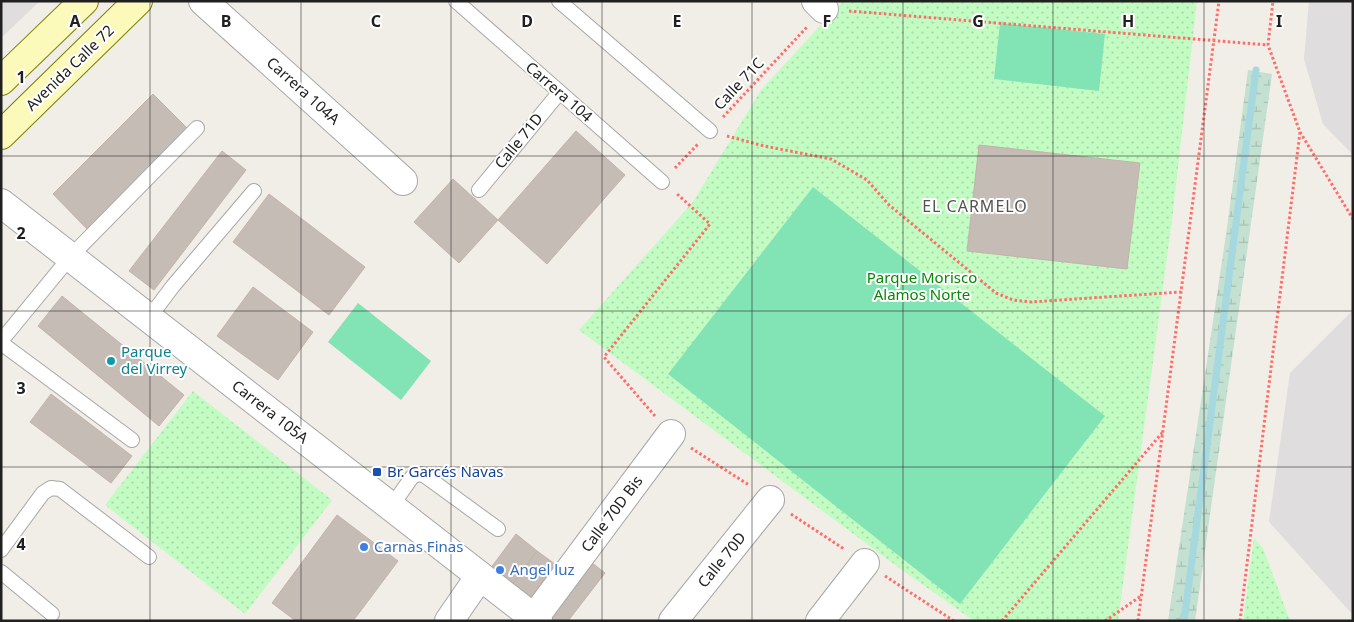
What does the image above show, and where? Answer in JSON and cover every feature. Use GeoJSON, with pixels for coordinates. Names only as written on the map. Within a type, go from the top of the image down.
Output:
{"type":"FeatureCollection","features":[{"type":"Feature","properties":{"kind":"main road"},"geometry":{"type":"LineString","coordinates":[[1,81],[84,1]]}},
{"type":"Feature","properties":{"kind":"main road","name":"Avenida Calle 72"},"geometry":{"type":"LineString","coordinates":[[1,135],[138,1]]}},
{"type":"Feature","properties":{"kind":"street","name":"Carrera 104A"},"geometry":{"type":"LineString","coordinates":[[203,1],[403,181]]}},
{"type":"Feature","properties":{"kind":"street","name":"Carrera 105A"},"geometry":{"type":"LineString","coordinates":[[1,202],[536,619]]}},
{"type":"Feature","properties":{"kind":"street","name":"Calle 70D Bis"},"geometry":{"type":"LineString","coordinates":[[536,619],[671,434]]}},
{"type":"Feature","properties":{"kind":"street","name":"Calle 70D"},"geometry":{"type":"LineString","coordinates":[[673,621],[770,500]]}},
{"type":"Feature","properties":{"kind":"street"},"geometry":{"type":"LineString","coordinates":[[820,621],[865,563]]}},
{"type":"Feature","properties":{"kind":"street"},"geometry":{"type":"LineString","coordinates":[[449,621],[480,576]]}},
{"type":"Feature","properties":{"kind":"lane","name":"Carrera 104"},"geometry":{"type":"LineString","coordinates":[[456,1],[662,182]]}},
{"type":"Feature","properties":{"kind":"lane"},"geometry":{"type":"LineString","coordinates":[[559,1],[710,131]]}},
{"type":"Feature","properties":{"kind":"lane","name":"Calle 71D"},"geometry":{"type":"LineString","coordinates":[[479,190],[559,93]]}},
{"type":"Feature","properties":{"kind":"lane"},"geometry":{"type":"LineString","coordinates":[[132,440],[1,342],[71,256],[197,128]]}},
{"type":"Feature","properties":{"kind":"lane"},"geometry":{"type":"LineString","coordinates":[[149,318],[173,286],[254,191]]}},
{"type":"Feature","properties":{"kind":"lane"},"geometry":{"type":"LineString","coordinates":[[391,507],[412,477],[418,474],[424,475],[498,529]]}},
{"type":"Feature","properties":{"kind":"lane"},"geometry":{"type":"LineString","coordinates":[[1,550],[44,493],[51,488],[60,489],[150,557]]}},
{"type":"Feature","properties":{"kind":"lane"},"geometry":{"type":"LineString","coordinates":[[1,572],[53,618]]}},
{"type":"Feature","properties":{"kind":"path"},"geometry":{"type":"LineString","coordinates":[[1138,621],[1219,1]]}},
{"type":"Feature","properties":{"kind":"path"},"geometry":{"type":"LineString","coordinates":[[1273,1],[1268,45],[1300,132],[1353,219]]}},
{"type":"Feature","properties":{"kind":"path","name":"Calle 71C"},"geometry":{"type":"LineString","coordinates":[[662,182],[710,131],[820,5]]}},
{"type":"Feature","properties":{"kind":"path"},"geometry":{"type":"LineString","coordinates":[[820,5],[1268,45]]}},
{"type":"Feature","properties":{"kind":"path"},"geometry":{"type":"LineString","coordinates":[[710,131],[764,146],[831,159],[867,180],[889,205],[966,269],[996,293],[1013,300],[1031,302],[1181,292]]}},
{"type":"Feature","properties":{"kind":"path"},"geometry":{"type":"LineString","coordinates":[[1240,621],[1300,132]]}},
{"type":"Feature","properties":{"kind":"path"},"geometry":{"type":"LineString","coordinates":[[662,182],[710,224],[604,357],[671,434],[954,621]]}},
{"type":"Feature","properties":{"kind":"path"},"geometry":{"type":"LineString","coordinates":[[1002,621],[1163,432]]}},
{"type":"Feature","properties":{"kind":"path"},"geometry":{"type":"LineString","coordinates":[[1104,621],[1141,596]]}},
{"type":"Feature","properties":{"kind":"shaded area"},"geometry":{"type":"Polygon","coordinates":[[[1,1],[40,1],[1,38],[1,1]]]}},
{"type":"Feature","properties":{"kind":"shaded area"},"geometry":{"type":"Polygon","coordinates":[[[1309,1],[1353,1],[1353,155],[1323,124],[1304,59],[1309,1]]]}},
{"type":"Feature","properties":{"kind":"shaded area"},"geometry":{"type":"Polygon","coordinates":[[[1353,310],[1353,615],[1269,522],[1290,373],[1353,310]]]}},
{"type":"Feature","properties":{"kind":"green space","name":"Parque Morisco Alamos Norte"},"geometry":{"type":"Polygon","coordinates":[[[843,1],[1197,1],[1172,220],[1118,621],[974,621],[902,570],[579,330],[693,202],[761,90],[843,1]]]}},
{"type":"Feature","properties":{"kind":"green space"},"geometry":{"type":"Polygon","coordinates":[[[1000,23],[1105,34],[1099,91],[994,79],[1000,23]]]}},
{"type":"Feature","properties":{"kind":"green space"},"geometry":{"type":"Polygon","coordinates":[[[1248,70],[1272,74],[1195,621],[1168,621],[1227,228],[1248,70]]]}},
{"type":"Feature","properties":{"kind":"green space"},"geometry":{"type":"Polygon","coordinates":[[[813,187],[1105,416],[960,604],[668,374],[813,187]]]}},
{"type":"Feature","properties":{"kind":"green space"},"geometry":{"type":"Polygon","coordinates":[[[358,303],[431,361],[401,400],[328,342],[358,303]]]}},
{"type":"Feature","properties":{"kind":"green space"},"geometry":{"type":"Polygon","coordinates":[[[193,391],[332,500],[245,614],[105,505],[193,391]]]}},
{"type":"Feature","properties":{"kind":"green space"},"geometry":{"type":"Polygon","coordinates":[[[1254,538],[1263,548],[1290,621],[1243,621],[1254,538]]]}},
{"type":"Feature","properties":{"kind":"building"},"geometry":{"type":"Polygon","coordinates":[[[153,94],[189,130],[88,230],[53,194],[153,94]]]}},
{"type":"Feature","properties":{"kind":"building"},"geometry":{"type":"Polygon","coordinates":[[[576,131],[625,175],[547,264],[498,220],[576,131]]]}},
{"type":"Feature","properties":{"kind":"building"},"geometry":{"type":"Polygon","coordinates":[[[979,145],[1140,163],[1127,269],[967,251],[979,145]]]}},
{"type":"Feature","properties":{"kind":"building"},"geometry":{"type":"Polygon","coordinates":[[[222,151],[246,170],[154,290],[129,271],[222,151]]]}},
{"type":"Feature","properties":{"kind":"building"},"geometry":{"type":"Polygon","coordinates":[[[453,179],[498,220],[459,263],[414,222],[453,179]]]}},
{"type":"Feature","properties":{"kind":"building"},"geometry":{"type":"Polygon","coordinates":[[[269,194],[365,267],[329,315],[233,242],[269,194]]]}},
{"type":"Feature","properties":{"kind":"building"},"geometry":{"type":"Polygon","coordinates":[[[253,287],[313,332],[278,380],[217,336],[253,287]]]}},
{"type":"Feature","properties":{"kind":"building","name":"Parque del Virrey"},"geometry":{"type":"Polygon","coordinates":[[[62,296],[184,395],[159,426],[38,326],[62,296]]]}},
{"type":"Feature","properties":{"kind":"building"},"geometry":{"type":"Polygon","coordinates":[[[51,394],[132,456],[111,483],[30,422],[51,394]]]}},
{"type":"Feature","properties":{"kind":"building"},"geometry":{"type":"Polygon","coordinates":[[[337,515],[398,561],[353,621],[296,621],[272,603],[337,515]]]}},
{"type":"Feature","properties":{"kind":"building"},"geometry":{"type":"Polygon","coordinates":[[[516,534],[537,551],[512,585],[490,569],[516,534]]]}},
{"type":"Feature","properties":{"kind":"building"},"geometry":{"type":"Polygon","coordinates":[[[537,551],[555,564],[529,599],[512,585],[537,551]]]}},
{"type":"Feature","properties":{"kind":"building"},"geometry":{"type":"Polygon","coordinates":[[[587,559],[605,573],[568,621],[548,621],[587,559]]]}},
{"type":"Feature","properties":{"kind":"waterway"},"geometry":{"type":"LineString","coordinates":[[1184,621],[1256,70]]}},
{"type":"Feature","properties":{"kind":"place","name":"Parque del Virrey"},"geometry":{"type":"Point","coordinates":[111,361]}},
{"type":"Feature","properties":{"kind":"place","name":"Br. Garcés Navas"},"geometry":{"type":"Point","coordinates":[377,472]}},
{"type":"Feature","properties":{"kind":"place","name":"Carnas Finas"},"geometry":{"type":"Point","coordinates":[364,547]}},
{"type":"Feature","properties":{"kind":"place","name":"Angel luz"},"geometry":{"type":"Point","coordinates":[500,570]}},
{"type":"Feature","properties":{"kind":"district","name":"EL CARMELO"},"geometry":{"type":"Point","coordinates":[975,206]}}]}
